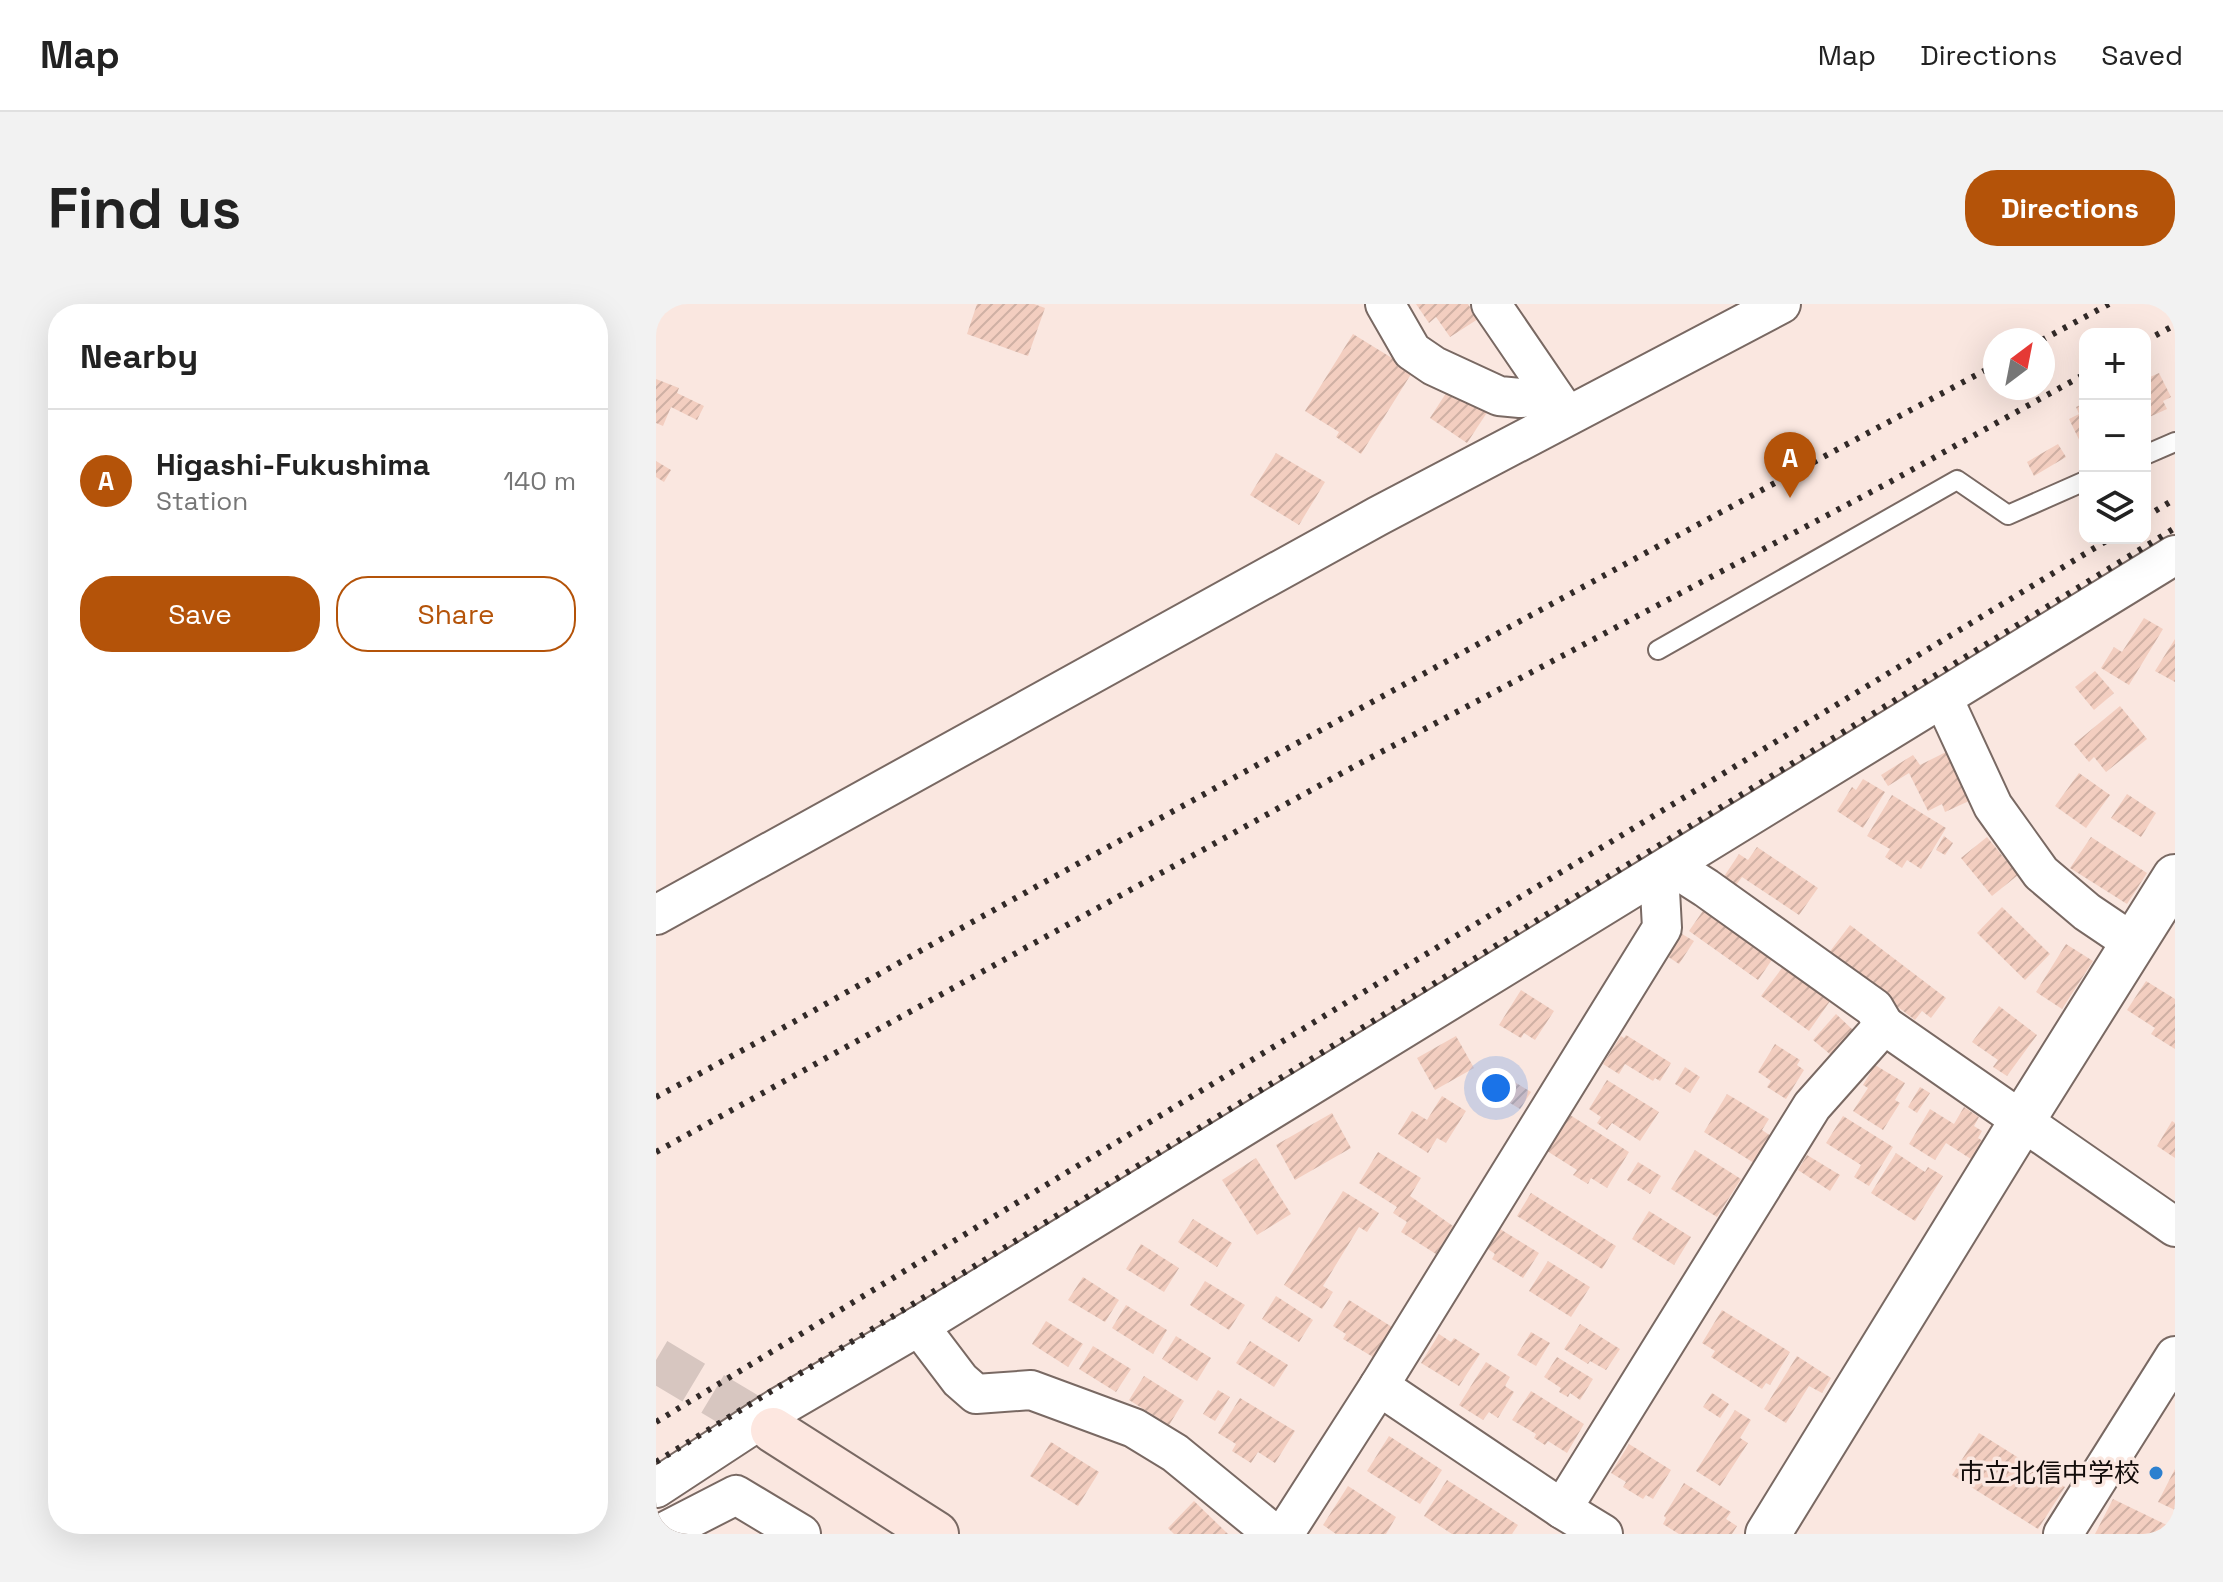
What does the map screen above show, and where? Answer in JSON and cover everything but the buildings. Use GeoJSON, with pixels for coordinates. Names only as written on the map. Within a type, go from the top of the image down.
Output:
{"type":"FeatureCollection","features":[{"type":"Feature","properties":{"kind":"main road"},"geometry":{"type":"LineString","coordinates":[[773,1430],[936,1534]]}},
{"type":"Feature","properties":{"kind":"street"},"geometry":{"type":"LineString","coordinates":[[1385,304],[1412,351],[1434,366],[1499,396],[1561,406]]}},
{"type":"Feature","properties":{"kind":"street"},"geometry":{"type":"LineString","coordinates":[[1491,304],[1561,406]]}},
{"type":"Feature","properties":{"kind":"street"},"geometry":{"type":"LineString","coordinates":[[656,915],[1378,516],[1561,406],[1781,304]]}},
{"type":"Feature","properties":{"kind":"street"},"geometry":{"type":"LineString","coordinates":[[656,1488],[778,1408],[919,1326],[2175,555]]}},
{"type":"Feature","properties":{"kind":"street"},"geometry":{"type":"LineString","coordinates":[[1943,698],[1993,806],[2041,873],[2087,912],[2133,943]]}},
{"type":"Feature","properties":{"kind":"street"},"geometry":{"type":"LineString","coordinates":[[1665,868],[1706,888],[1874,1008],[1884,1025],[2175,1227]]}},
{"type":"Feature","properties":{"kind":"street"},"geometry":{"type":"LineString","coordinates":[[1284,1534],[1662,928],[1665,868]]}},
{"type":"Feature","properties":{"kind":"street"},"geometry":{"type":"LineString","coordinates":[[1768,1534],[2175,877]]}},
{"type":"Feature","properties":{"kind":"street"},"geometry":{"type":"LineString","coordinates":[[1562,1509],[1812,1106],[1884,1025]]}},
{"type":"Feature","properties":{"kind":"street"},"geometry":{"type":"LineString","coordinates":[[919,1326],[960,1380],[976,1394],[1031,1390],[1134,1428],[1175,1453],[1274,1534]]}},
{"type":"Feature","properties":{"kind":"street"},"geometry":{"type":"LineString","coordinates":[[2063,1534],[2175,1356]]}},
{"type":"Feature","properties":{"kind":"street"},"geometry":{"type":"LineString","coordinates":[[1379,1386],[1603,1534]]}},
{"type":"Feature","properties":{"kind":"street"},"geometry":{"type":"LineString","coordinates":[[660,1534],[736,1495],[801,1534]]}},
{"type":"Feature","properties":{"kind":"lane"},"geometry":{"type":"LineString","coordinates":[[2151,452],[2175,442]]}},
{"type":"Feature","properties":{"kind":"lane"},"geometry":{"type":"LineString","coordinates":[[1658,650],[1957,480],[2008,515],[2079,484]]}},
{"type":"Feature","properties":{"kind":"tunnel"},"geometry":{"type":"LineString","coordinates":[[656,1360],[773,1430]]}},
{"type":"Feature","properties":{"kind":"railway"},"geometry":{"type":"LineString","coordinates":[[2055,333],[2109,304]]}},
{"type":"Feature","properties":{"kind":"railway"},"geometry":{"type":"LineString","coordinates":[[2151,338],[2175,325]]}},
{"type":"Feature","properties":{"kind":"railway"},"geometry":{"type":"LineString","coordinates":[[656,1097],[1350,714],[1983,371]]}},
{"type":"Feature","properties":{"kind":"railway"},"geometry":{"type":"LineString","coordinates":[[656,1152],[1353,767],[1888,483],[2079,377]]}},
{"type":"Feature","properties":{"kind":"railway"},"geometry":{"type":"LineString","coordinates":[[2151,513],[2175,499]]}},
{"type":"Feature","properties":{"kind":"railway"},"geometry":{"type":"LineString","coordinates":[[656,1462],[2175,528]]}},
{"type":"Feature","properties":{"kind":"railway"},"geometry":{"type":"LineString","coordinates":[[656,1422],[2101,544]]}},
{"type":"Feature","properties":{"kind":"place","name":"Higashi-Fukushima"},"geometry":{"type":"Point","coordinates":[1790,498]}},
{"type":"Feature","properties":{"kind":"place","name":"市立北信中学校"},"geometry":{"type":"Point","coordinates":[2156,1473]}}]}
